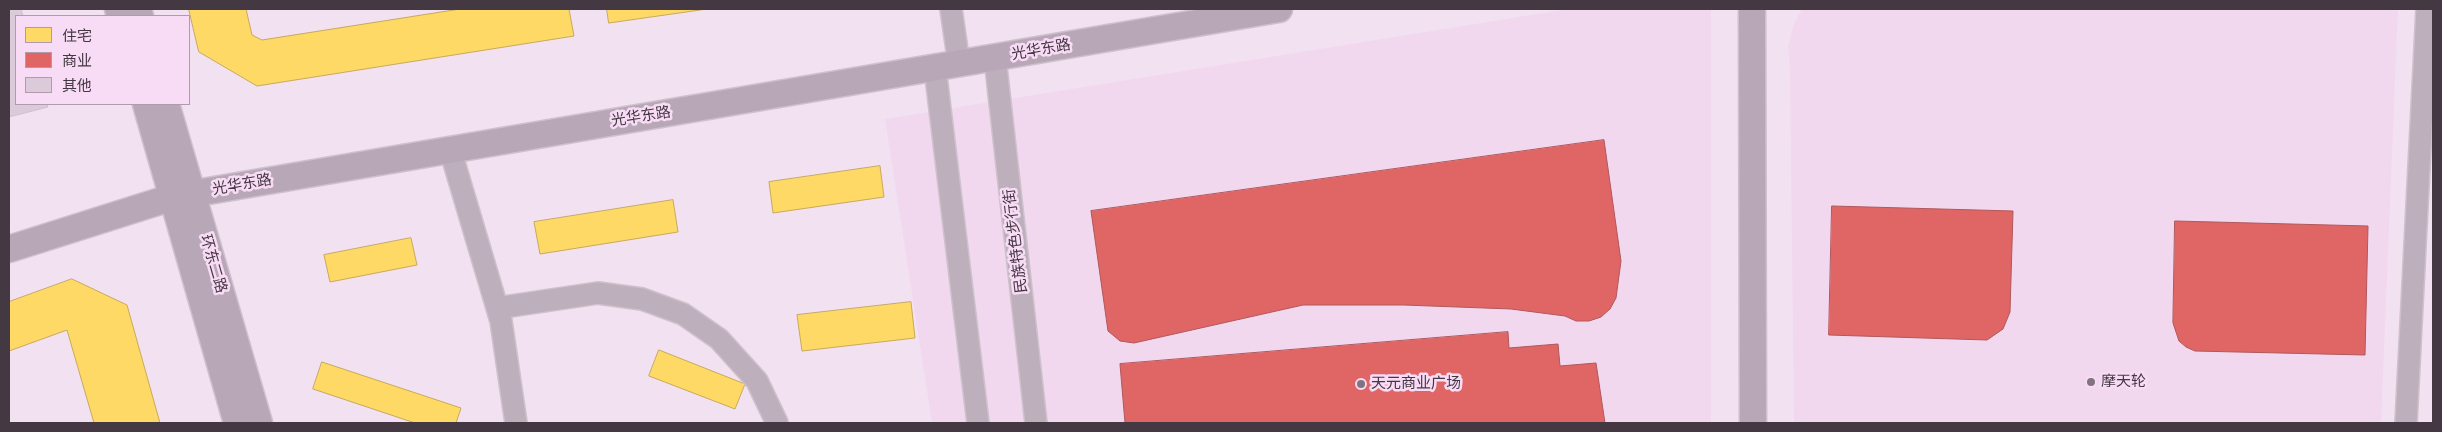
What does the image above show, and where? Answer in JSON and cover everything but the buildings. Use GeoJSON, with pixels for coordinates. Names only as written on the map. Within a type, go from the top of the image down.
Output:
{"type":"FeatureCollection","features":[{"type":"Feature","properties":{"kind":"main road","name":"光华东路"},"geometry":{"type":"LineString","coordinates":[[9,249],[183,195],[1279,9]]}},
{"type":"Feature","properties":{"kind":"main road"},"geometry":{"type":"LineString","coordinates":[[1752,9],[1753,423]]}},
{"type":"Feature","properties":{"kind":"main road","name":"环东二路"},"geometry":{"type":"LineString","coordinates":[[146,105],[183,195],[259,423]]}},
{"type":"Feature","properties":{"kind":"main road","name":"环东二路"},"geometry":{"type":"LineString","coordinates":[[166,105],[183,195],[237,423]]}},
{"type":"Feature","properties":{"kind":"street"},"geometry":{"type":"LineString","coordinates":[[951,9],[947,66],[978,423]]}},
{"type":"Feature","properties":{"kind":"street"},"geometry":{"type":"LineString","coordinates":[[2406,423],[2427,9]]}},
{"type":"Feature","properties":{"kind":"street","name":"民族特色步行街"},"geometry":{"type":"LineString","coordinates":[[995,58],[1036,423]]}},
{"type":"Feature","properties":{"kind":"street"},"geometry":{"type":"LineString","coordinates":[[450,149],[501,321],[516,423]]}},
{"type":"Feature","properties":{"kind":"street"},"geometry":{"type":"LineString","coordinates":[[497,308],[598,293],[642,298],[683,314],[719,339],[757,381],[777,423]]}},
{"type":"Feature","properties":{"kind":"shaded area"},"geometry":{"type":"Polygon","coordinates":[[[1568,9],[1711,9],[1711,423],[932,423],[885,119],[1568,9]]]}},
{"type":"Feature","properties":{"kind":"shaded area"},"geometry":{"type":"Polygon","coordinates":[[[1802,9],[2398,9],[2381,423],[1794,423],[1790,71],[1788,48],[1793,26],[1802,9]]]}},
{"type":"Feature","properties":{"kind":"place","name":"摩天轮"},"geometry":{"type":"Point","coordinates":[2091,382]}},
{"type":"Feature","properties":{"kind":"place","name":"天元商业广场"},"geometry":{"type":"Point","coordinates":[1361,384]}}]}
